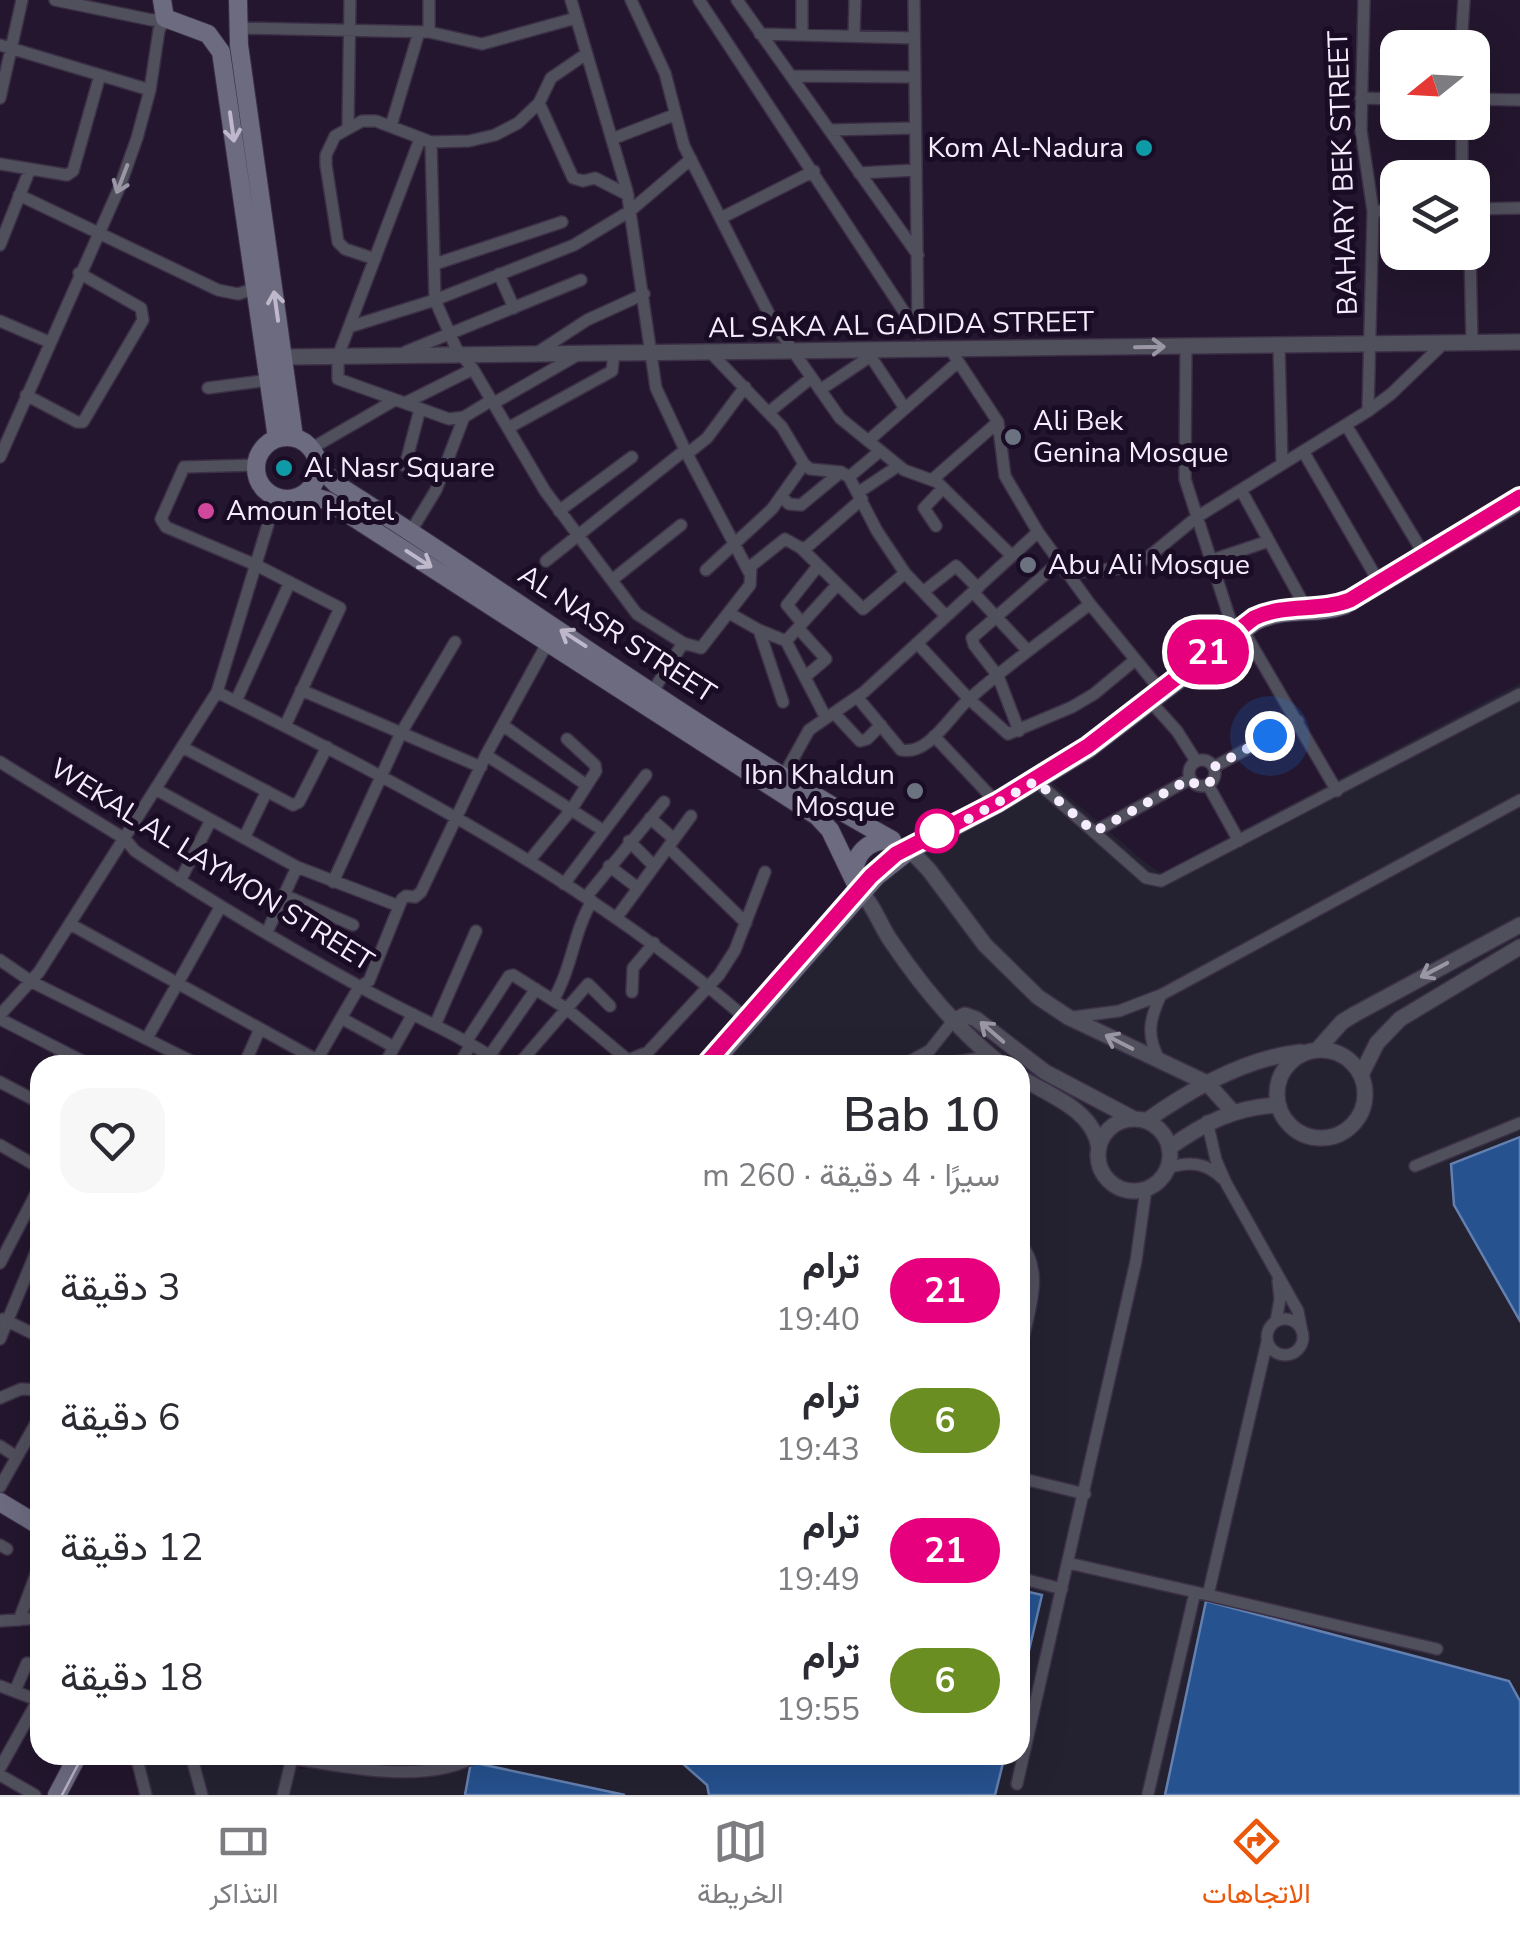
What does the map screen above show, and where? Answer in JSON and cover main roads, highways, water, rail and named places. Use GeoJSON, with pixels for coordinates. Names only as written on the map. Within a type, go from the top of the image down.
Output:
{"type":"FeatureCollection","features":[{"type":"Feature","properties":{"kind":"main road"},"geometry":{"type":"LineString","coordinates":[[238,0],[238,28],[283,357],[286,438]]}},
{"type":"Feature","properties":{"kind":"main road"},"geometry":{"type":"LineString","coordinates":[[163,7],[208,34],[221,52],[269,380],[286,438],[315,457],[315,482],[305,494],[291,500],[276,498],[261,485],[256,465],[262,448],[286,438]]}},
{"type":"Feature","properties":{"kind":"main road","name":"AL NASR STREET"},"geometry":{"type":"LineString","coordinates":[[315,457],[336,484],[784,775],[910,850]]}},
{"type":"Feature","properties":{"kind":"main road","name":"AL NASR STREET"},"geometry":{"type":"LineString","coordinates":[[305,494],[328,501],[817,816],[826,823],[862,892]]}},
{"type":"Feature","properties":{"kind":"main road"},"geometry":{"type":"LineString","coordinates":[[720,1055],[862,892],[910,850],[998,804],[1089,748],[1239,633],[1273,613],[1339,607],[1520,501]]}},
{"type":"Feature","properties":{"kind":"main road"},"geometry":{"type":"LineString","coordinates":[[837,844],[852,836],[857,821]]}},
{"type":"Feature","properties":{"kind":"main road"},"geometry":{"type":"LineString","coordinates":[[862,892],[854,872],[858,854],[873,842],[892,840]]}},
{"type":"Feature","properties":{"kind":"main road"},"geometry":{"type":"LineString","coordinates":[[0,1502],[30,1516]]}},
{"type":"Feature","properties":{"kind":"main road"},"geometry":{"type":"LineString","coordinates":[[57,1795],[73,1765]]}},
{"type":"Feature","properties":{"kind":"water"},"geometry":{"type":"Polygon","coordinates":[[[1520,1137],[1520,1321],[1454,1205],[1451,1164],[1520,1137]]]}},
{"type":"Feature","properties":{"kind":"water"},"geometry":{"type":"Polygon","coordinates":[[[1030,1592],[1042,1595],[1030,1646],[1030,1592]]]}},
{"type":"Feature","properties":{"kind":"water"},"geometry":{"type":"Polygon","coordinates":[[[1206,1601],[1509,1681],[1520,1701],[1520,1795],[1165,1795],[1206,1601]]]}},
{"type":"Feature","properties":{"kind":"water"},"geometry":{"type":"Polygon","coordinates":[[[470,1765],[485,1765],[625,1795],[465,1795],[470,1765]]]}},
{"type":"Feature","properties":{"kind":"water"},"geometry":{"type":"Polygon","coordinates":[[[684,1765],[1002,1765],[995,1795],[709,1795],[707,1785],[684,1765]]]}},
{"type":"Feature","properties":{"kind":"tram line"},"geometry":{"type":"LineString","coordinates":[[714,1055],[871,876],[896,853],[997,802],[1088,745],[1254,618],[1350,600],[1520,497]]}},
{"type":"Feature","properties":{"kind":"tram line","name":"21"},"geometry":{"type":"LineString","coordinates":[[714,1055],[871,876],[906,846],[997,802],[1088,746],[1254,618],[1270,610],[1332,606],[1350,600],[1520,497]]}},
{"type":"Feature","properties":{"kind":"tram line"},"geometry":{"type":"LineString","coordinates":[[62,1795],[78,1765]]}},
{"type":"Feature","properties":{"kind":"place","name":"Kom Al-Nadura"},"geometry":{"type":"Point","coordinates":[1144,148]}},
{"type":"Feature","properties":{"kind":"place","name":"Ali Bek Genina Mosque"},"geometry":{"type":"Point","coordinates":[1013,437]}},
{"type":"Feature","properties":{"kind":"place","name":"Al Nasr Square"},"geometry":{"type":"Point","coordinates":[284,468]}},
{"type":"Feature","properties":{"kind":"place","name":"Amoun Hotel"},"geometry":{"type":"Point","coordinates":[206,511]}},
{"type":"Feature","properties":{"kind":"place","name":"Abu Ali Mosque"},"geometry":{"type":"Point","coordinates":[1028,565]}},
{"type":"Feature","properties":{"kind":"place","name":"Ibn Khaldun Mosque"},"geometry":{"type":"Point","coordinates":[915,791]}}]}
